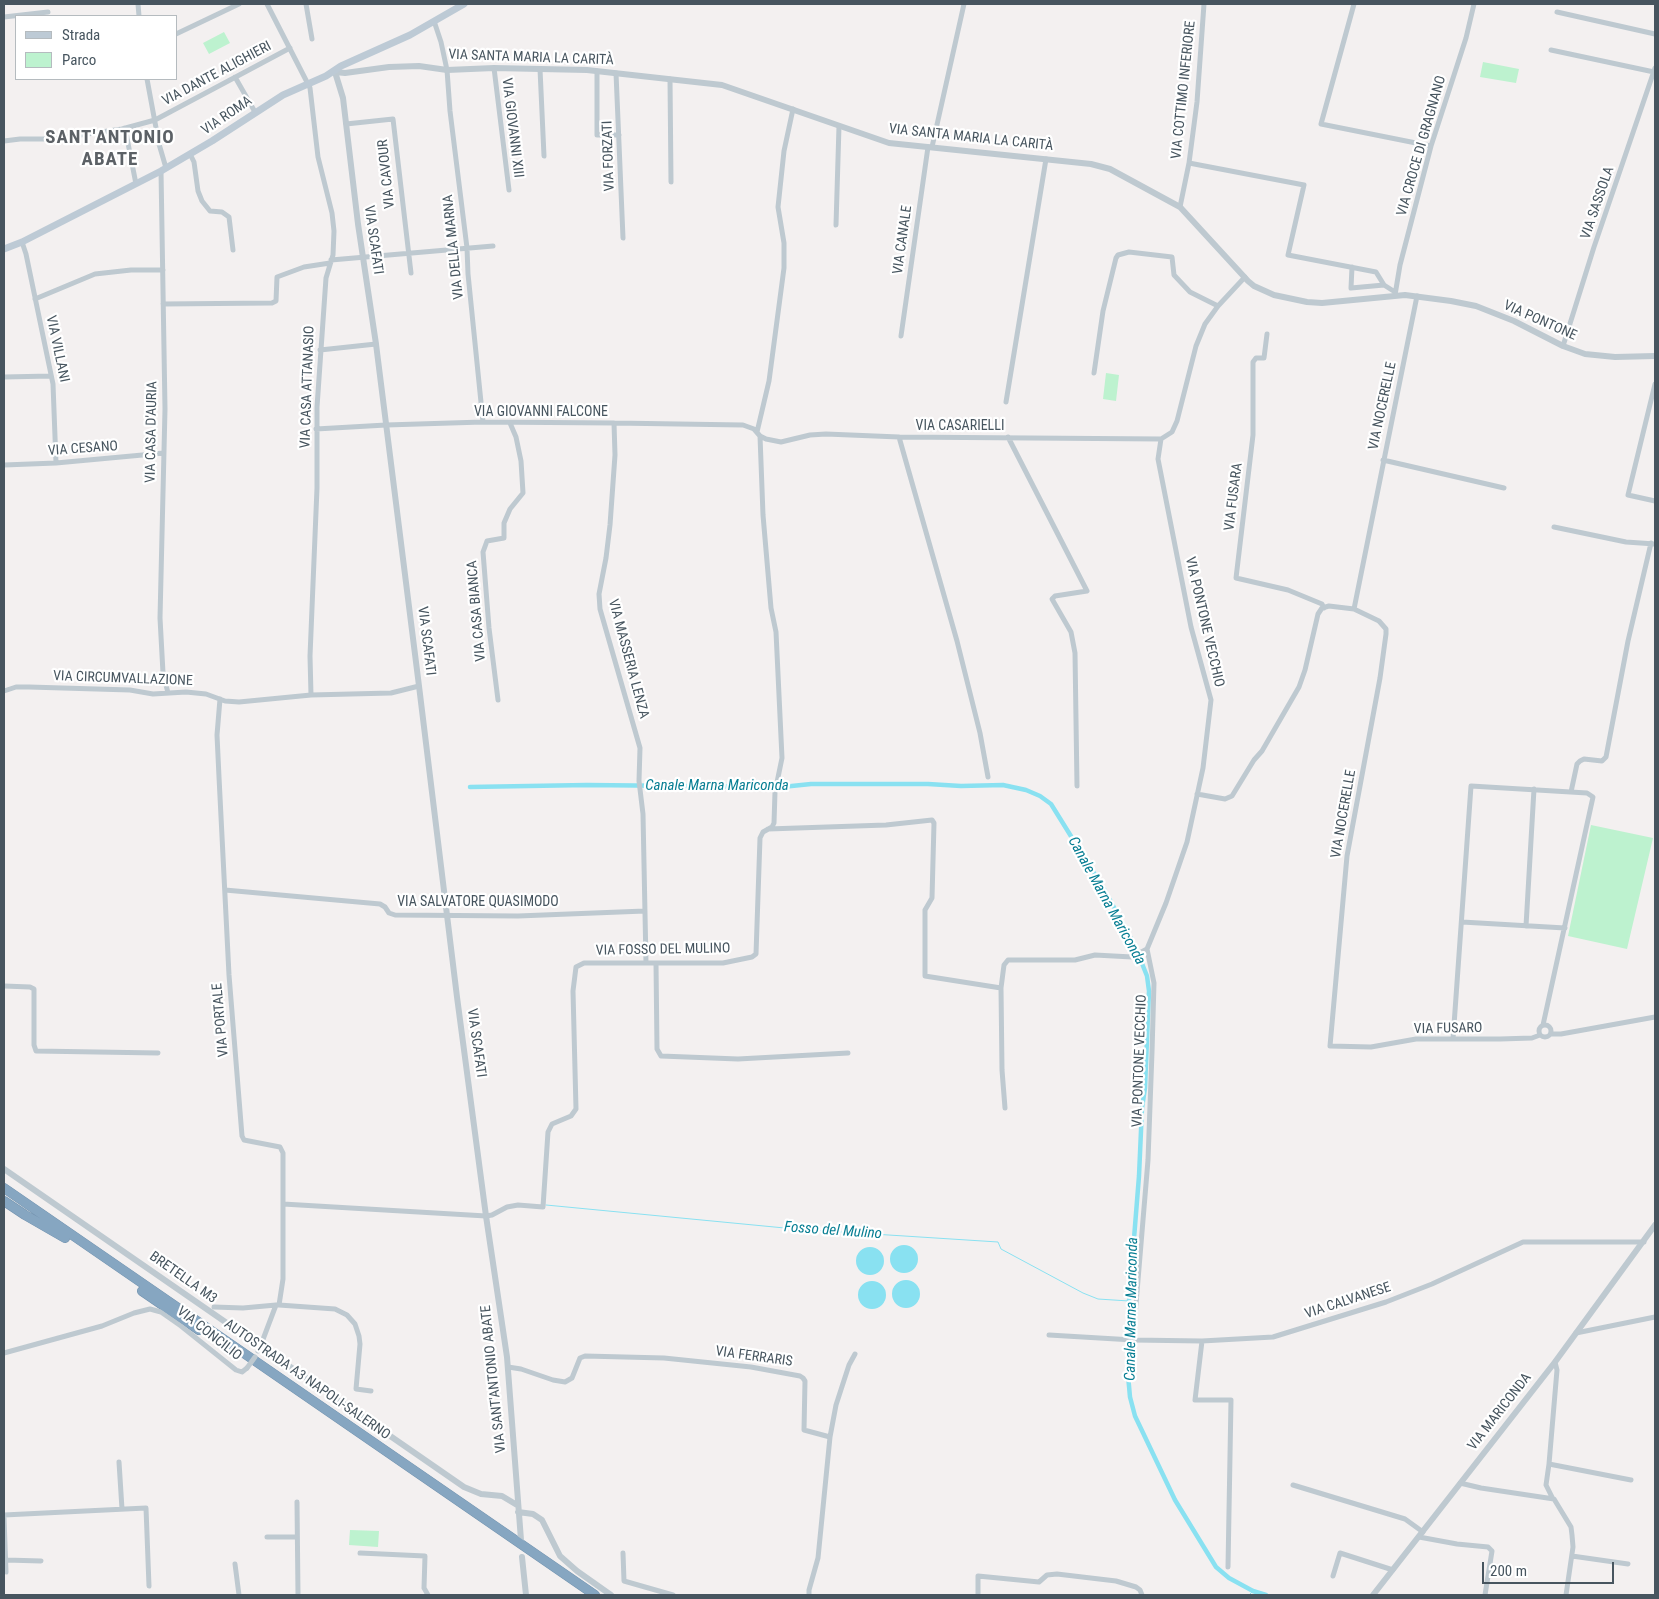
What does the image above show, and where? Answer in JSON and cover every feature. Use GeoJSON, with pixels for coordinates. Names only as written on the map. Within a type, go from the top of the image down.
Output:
{"type":"FeatureCollection","features":[{"type":"Feature","properties":{"kind":"highway","name":"AUTOSTRADA A3 NAPOLI-SALERNO"},"geometry":{"type":"LineString","coordinates":[[4,1188],[595,1595]]}},
{"type":"Feature","properties":{"kind":"highway","name":"AUTOSTRADA A3 NAPOLI-SALERNO"},"geometry":{"type":"LineString","coordinates":[[4,1195],[584,1595]]}},
{"type":"Feature","properties":{"kind":"highway"},"geometry":{"type":"LineString","coordinates":[[4,1201],[66,1238]]}},
{"type":"Feature","properties":{"kind":"main road","name":"VIA ROMA"},"geometry":{"type":"LineString","coordinates":[[4,249],[22,242],[164,170],[282,95],[335,72],[341,66],[410,35],[464,4]]}},
{"type":"Feature","properties":{"kind":"street"},"geometry":{"type":"LineString","coordinates":[[178,33],[239,4]]}},
{"type":"Feature","properties":{"kind":"street"},"geometry":{"type":"LineString","coordinates":[[267,4],[304,80],[309,84]]}},
{"type":"Feature","properties":{"kind":"street"},"geometry":{"type":"LineString","coordinates":[[306,4],[312,39]]}},
{"type":"Feature","properties":{"kind":"street","name":"VIA CANALE"},"geometry":{"type":"LineString","coordinates":[[901,336],[930,147],[964,4]]}},
{"type":"Feature","properties":{"kind":"street","name":"VIA COTTIMO INFERIORE"},"geometry":{"type":"LineString","coordinates":[[1180,207],[1189,164],[1197,102],[1204,4]]}},
{"type":"Feature","properties":{"kind":"street"},"geometry":{"type":"LineString","coordinates":[[1354,4],[1321,124],[1431,146]]}},
{"type":"Feature","properties":{"kind":"street","name":"VIA CROCE DI GRAGNANO"},"geometry":{"type":"LineString","coordinates":[[1395,294],[1400,265],[1431,146],[1466,38],[1474,4]]}},
{"type":"Feature","properties":{"kind":"street"},"geometry":{"type":"LineString","coordinates":[[22,15],[48,12]]}},
{"type":"Feature","properties":{"kind":"street"},"geometry":{"type":"LineString","coordinates":[[1556,12],[1655,34]]}},
{"type":"Feature","properties":{"kind":"street","name":"VIA DELLA MARNA"},"geometry":{"type":"LineString","coordinates":[[434,20],[447,70],[450,112],[467,248],[483,422]]}},
{"type":"Feature","properties":{"kind":"street","name":"VIA DANTE ALIGHIERI"},"geometry":{"type":"LineString","coordinates":[[4,141],[53,139],[125,128],[155,120],[290,48]]}},
{"type":"Feature","properties":{"kind":"street"},"geometry":{"type":"LineString","coordinates":[[1551,50],[1655,70]]}},
{"type":"Feature","properties":{"kind":"street","name":"VIA SANTA MARIA LA CARITÀ"},"geometry":{"type":"LineString","coordinates":[[335,72],[345,73],[388,67],[419,66],[447,70],[540,69],[597,71],[722,85],[889,143],[1091,164],[1110,169],[1180,207],[1254,286],[1266,292],[1307,302],[1352,301],[1395,294],[1417,296]]}},
{"type":"Feature","properties":{"kind":"street","name":"VIA GIOVANNI XIII"},"geometry":{"type":"LineString","coordinates":[[494,68],[509,190]]}},
{"type":"Feature","properties":{"kind":"street"},"geometry":{"type":"LineString","coordinates":[[540,69],[544,156]]}},
{"type":"Feature","properties":{"kind":"street","name":"VIA SASSOLA"},"geometry":{"type":"LineString","coordinates":[[1563,346],[1594,247],[1655,70]]}},
{"type":"Feature","properties":{"kind":"street"},"geometry":{"type":"LineString","coordinates":[[597,71],[598,135],[619,135]]}},
{"type":"Feature","properties":{"kind":"street","name":"VIA SCAFATI"},"geometry":{"type":"LineString","coordinates":[[335,72],[343,98],[376,344],[433,810],[486,1216]]}},
{"type":"Feature","properties":{"kind":"street","name":"VIA FORZATI"},"geometry":{"type":"LineString","coordinates":[[616,74],[623,238]]}},
{"type":"Feature","properties":{"kind":"street"},"geometry":{"type":"LineString","coordinates":[[235,77],[255,112]]}},
{"type":"Feature","properties":{"kind":"street"},"geometry":{"type":"LineString","coordinates":[[670,79],[671,182]]}},
{"type":"Feature","properties":{"kind":"street","name":"VIA CASA D'AURIA"},"geometry":{"type":"LineString","coordinates":[[147,80],[164,170],[164,453],[160,618],[163,673],[168,692]]}},
{"type":"Feature","properties":{"kind":"street","name":"VIA CASA ATTANASIO"},"geometry":{"type":"LineString","coordinates":[[309,84],[318,157],[332,213],[335,244],[326,278],[320,350],[316,429],[317,488],[310,656],[311,695]]}},
{"type":"Feature","properties":{"kind":"street"},"geometry":{"type":"LineString","coordinates":[[767,829],[772,827],[774,823],[775,792],[782,758],[776,632],[770,608],[759,434],[769,381],[784,268],[784,244],[778,208],[783,159],[793,109]]}},
{"type":"Feature","properties":{"kind":"street","name":"VIA CAVOUR"},"geometry":{"type":"LineString","coordinates":[[346,124],[393,119],[402,209],[411,272]]}},
{"type":"Feature","properties":{"kind":"street"},"geometry":{"type":"LineString","coordinates":[[836,225],[839,126]]}},
{"type":"Feature","properties":{"kind":"street"},"geometry":{"type":"LineString","coordinates":[[125,128],[136,184]]}},
{"type":"Feature","properties":{"kind":"street"},"geometry":{"type":"LineString","coordinates":[[190,154],[194,162],[198,191],[202,201],[210,211],[222,212],[229,217],[233,250]]}},
{"type":"Feature","properties":{"kind":"street"},"geometry":{"type":"LineString","coordinates":[[1006,402],[1046,159]]}},
{"type":"Feature","properties":{"kind":"street"},"geometry":{"type":"LineString","coordinates":[[1189,164],[1304,185],[1288,255],[1376,272],[1384,285],[1395,294]]}},
{"type":"Feature","properties":{"kind":"street","name":"VIA VILLANI"},"geometry":{"type":"LineString","coordinates":[[22,242],[53,384],[56,463]]}},
{"type":"Feature","properties":{"kind":"street"},"geometry":{"type":"LineString","coordinates":[[163,304],[272,304],[276,301],[277,277],[304,267],[363,256],[493,246]]}},
{"type":"Feature","properties":{"kind":"street"},"geometry":{"type":"LineString","coordinates":[[1094,373],[1103,311],[1118,255],[1129,252],[1172,257],[1174,275],[1190,292],[1218,306]]}},
{"type":"Feature","properties":{"kind":"street"},"geometry":{"type":"LineString","coordinates":[[1352,267],[1351,288],[1384,285]]}},
{"type":"Feature","properties":{"kind":"street"},"geometry":{"type":"LineString","coordinates":[[35,299],[95,274],[131,270],[164,270]]}},
{"type":"Feature","properties":{"kind":"street"},"geometry":{"type":"LineString","coordinates":[[1161,439],[1172,432],[1178,421],[1196,346],[1206,324],[1218,306],[1245,277]]}},
{"type":"Feature","properties":{"kind":"street","name":"VIA PONTONE"},"geometry":{"type":"LineString","coordinates":[[1417,296],[1476,306],[1514,321],[1563,346],[1592,355],[1615,357],[1655,356]]}},
{"type":"Feature","properties":{"kind":"street","name":"VIA NOCERELLE"},"geometry":{"type":"LineString","coordinates":[[1354,609],[1417,296]]}},
{"type":"Feature","properties":{"kind":"street","name":"VIA FUSARA"},"geometry":{"type":"LineString","coordinates":[[1267,334],[1264,358],[1256,358],[1253,362],[1253,435],[1236,578],[1288,590],[1322,604],[1324,608]]}},
{"type":"Feature","properties":{"kind":"street"},"geometry":{"type":"LineString","coordinates":[[320,350],[376,344]]}},
{"type":"Feature","properties":{"kind":"street"},"geometry":{"type":"LineString","coordinates":[[4,377],[50,376]]}},
{"type":"Feature","properties":{"kind":"street"},"geometry":{"type":"LineString","coordinates":[[1655,384],[1628,495],[1655,501]]}},
{"type":"Feature","properties":{"kind":"street","name":"VIA GIOVANNI FALCONE"},"geometry":{"type":"LineString","coordinates":[[316,429],[386,424],[483,422],[614,423],[743,425],[754,429],[759,434]]}},
{"type":"Feature","properties":{"kind":"street","name":"VIA CASA BIANCA"},"geometry":{"type":"LineString","coordinates":[[498,700],[488,628],[482,552],[486,541],[504,538],[504,523],[510,509],[523,493],[521,461],[516,437],[510,423]]}},
{"type":"Feature","properties":{"kind":"street","name":"VIA MASSERIA LENZA"},"geometry":{"type":"LineString","coordinates":[[614,423],[615,455],[611,515],[606,558],[599,594],[600,609],[640,748],[639,781],[643,814],[646,963]]}},
{"type":"Feature","properties":{"kind":"street","name":"VIA CASARIELLI"},"geometry":{"type":"LineString","coordinates":[[759,434],[773,441],[781,442],[810,435],[846,434],[899,437],[1161,439]]}},
{"type":"Feature","properties":{"kind":"street"},"geometry":{"type":"LineString","coordinates":[[899,437],[957,641],[980,733],[988,777]]}},
{"type":"Feature","properties":{"kind":"street"},"geometry":{"type":"LineString","coordinates":[[1008,437],[1087,591],[1055,596],[1052,599],[1071,632],[1075,653],[1077,786]]}},
{"type":"Feature","properties":{"kind":"street","name":"VIA PONTONE VECCHIO"},"geometry":{"type":"LineString","coordinates":[[1132,1340],[1148,1160],[1152,1052],[1154,983],[1145,950],[1166,903],[1187,842],[1203,768],[1212,700],[1191,627],[1158,459],[1161,439]]}},
{"type":"Feature","properties":{"kind":"street","name":"VIA CESANO"},"geometry":{"type":"LineString","coordinates":[[4,465],[56,463],[164,453]]}},
{"type":"Feature","properties":{"kind":"street"},"geometry":{"type":"LineString","coordinates":[[1383,460],[1504,488]]}},
{"type":"Feature","properties":{"kind":"street"},"geometry":{"type":"LineString","coordinates":[[1554,527],[1626,542],[1653,543],[1628,641],[1606,757],[1602,761],[1584,759],[1580,761],[1577,764],[1571,792]]}},
{"type":"Feature","properties":{"kind":"street","name":"VIA NOCERELLE"},"geometry":{"type":"LineString","coordinates":[[1324,608],[1329,606],[1354,609],[1379,621],[1386,629],[1376,703],[1347,856],[1330,1042]]}},
{"type":"Feature","properties":{"kind":"street"},"geometry":{"type":"LineString","coordinates":[[1198,794],[1224,799],[1232,796],[1254,760],[1262,751],[1299,686],[1305,670],[1318,614],[1324,608]]}},
{"type":"Feature","properties":{"kind":"street","name":"VIA CIRCUMVALLAZIONE"},"geometry":{"type":"LineString","coordinates":[[4,691],[16,687],[28,687],[130,690],[154,694],[168,692],[200,693],[220,700],[238,702],[311,695],[380,694],[407,690],[419,686]]}},
{"type":"Feature","properties":{"kind":"street","name":"VIA PORTALE"},"geometry":{"type":"LineString","coordinates":[[220,700],[217,745],[229,975],[242,1136],[244,1140],[282,1149],[283,1153],[283,1279],[277,1305]]}},
{"type":"Feature","properties":{"kind":"street"},"geometry":{"type":"LineString","coordinates":[[1453,1039],[1470,786],[1571,792],[1589,794],[1594,799],[1543,1024],[1539,1029],[1540,1035]]}},
{"type":"Feature","properties":{"kind":"street"},"geometry":{"type":"LineString","coordinates":[[1526,926],[1534,789]]}},
{"type":"Feature","properties":{"kind":"street"},"geometry":{"type":"LineString","coordinates":[[767,829],[886,825],[932,820],[934,823],[932,898],[925,910],[925,976],[1001,988]]}},
{"type":"Feature","properties":{"kind":"street","name":"VIA FOSSO DEL MULINO"},"geometry":{"type":"LineString","coordinates":[[283,1204],[486,1216],[507,1207],[543,1205],[549,1128],[552,1124],[571,1116],[576,1109],[572,991],[576,967],[584,963],[723,964],[752,957],[756,954],[760,838],[767,829]]}},
{"type":"Feature","properties":{"kind":"street","name":"VIA SALVATORE QUASIMODO"},"geometry":{"type":"LineString","coordinates":[[225,890],[380,904],[389,913],[396,915],[528,915],[645,911]]}},
{"type":"Feature","properties":{"kind":"street"},"geometry":{"type":"LineString","coordinates":[[1462,922],[1565,928]]}},
{"type":"Feature","properties":{"kind":"street"},"geometry":{"type":"LineString","coordinates":[[1005,1108],[1002,1070],[1001,988],[1005,962],[1008,960],[1075,960],[1095,955],[1132,957],[1145,950]]}},
{"type":"Feature","properties":{"kind":"street"},"geometry":{"type":"LineString","coordinates":[[656,963],[657,1049],[661,1056],[738,1059],[848,1053]]}},
{"type":"Feature","properties":{"kind":"street"},"geometry":{"type":"LineString","coordinates":[[4,986],[32,987],[34,991],[34,1045],[36,1051],[158,1053]]}},
{"type":"Feature","properties":{"kind":"street","name":"VIA FUSARO"},"geometry":{"type":"LineString","coordinates":[[1330,1042],[1330,1046],[1333,1047],[1371,1047],[1416,1039],[1532,1038],[1540,1035],[1546,1037],[1551,1034],[1561,1034],[1655,1017]]}},
{"type":"Feature","properties":{"kind":"street"},"geometry":{"type":"LineString","coordinates":[[1543,1024],[1551,1028],[1551,1034]]}},
{"type":"Feature","properties":{"kind":"street","name":"BRETELLA M3"},"geometry":{"type":"LineString","coordinates":[[4,1169],[464,1487],[481,1494],[517,1496]]}},
{"type":"Feature","properties":{"kind":"street","name":"VIA SANT'ANTONIO ABATE"},"geometry":{"type":"LineString","coordinates":[[486,1216],[508,1367],[521,1540]]}},
{"type":"Feature","properties":{"kind":"street","name":"VIA MARICONDA"},"geometry":{"type":"LineString","coordinates":[[1373,1595],[1555,1362],[1655,1225]]}},
{"type":"Feature","properties":{"kind":"street","name":"VIA CALVANESE"},"geometry":{"type":"LineString","coordinates":[[1049,1335],[1132,1340],[1202,1341],[1272,1337],[1386,1302],[1432,1284],[1523,1242],[1644,1242]]}},
{"type":"Feature","properties":{"kind":"street"},"geometry":{"type":"LineString","coordinates":[[214,1307],[243,1308],[277,1305],[335,1309],[347,1314],[355,1324],[360,1344],[356,1389],[371,1391]]}},
{"type":"Feature","properties":{"kind":"street","name":"VIA CONCILIO"},"geometry":{"type":"LineString","coordinates":[[4,1353],[102,1326],[134,1313],[150,1309],[161,1312],[236,1370],[242,1372],[256,1354],[277,1305]]}},
{"type":"Feature","properties":{"kind":"street"},"geometry":{"type":"LineString","coordinates":[[1576,1333],[1655,1318]]}},
{"type":"Feature","properties":{"kind":"street"},"geometry":{"type":"LineString","coordinates":[[1202,1341],[1194,1400],[1232,1400],[1228,1567]]}},
{"type":"Feature","properties":{"kind":"street"},"geometry":{"type":"LineString","coordinates":[[809,1595],[818,1558],[830,1437],[836,1405],[849,1365],[855,1354]]}},
{"type":"Feature","properties":{"kind":"street","name":"VIA FERRARIS"},"geometry":{"type":"LineString","coordinates":[[508,1367],[565,1382],[572,1378],[580,1358],[591,1355],[686,1359],[751,1367],[800,1376],[805,1381],[804,1430],[830,1437]]}},
{"type":"Feature","properties":{"kind":"street"},"geometry":{"type":"LineString","coordinates":[[1555,1362],[1557,1370],[1546,1485],[1571,1527],[1573,1547],[1566,1595],[1571,1595]]}},
{"type":"Feature","properties":{"kind":"street"},"geometry":{"type":"LineString","coordinates":[[119,1462],[122,1509]]}},
{"type":"Feature","properties":{"kind":"street"},"geometry":{"type":"LineString","coordinates":[[1548,1464],[1631,1480]]}},
{"type":"Feature","properties":{"kind":"street"},"geometry":{"type":"LineString","coordinates":[[1460,1482],[1481,1488],[1553,1499]]}},
{"type":"Feature","properties":{"kind":"street"},"geometry":{"type":"LineString","coordinates":[[506,1496],[516,1484]]}},
{"type":"Feature","properties":{"kind":"street"},"geometry":{"type":"LineString","coordinates":[[1293,1485],[1405,1519],[1421,1534],[1457,1544],[1488,1547],[1492,1551],[1485,1595]]}},
{"type":"Feature","properties":{"kind":"street","name":"BRETELLA M3"},"geometry":{"type":"LineString","coordinates":[[506,1496],[518,1508],[542,1520],[560,1556],[577,1571],[611,1595]]}},
{"type":"Feature","properties":{"kind":"street"},"geometry":{"type":"LineString","coordinates":[[297,1502],[298,1595]]}},
{"type":"Feature","properties":{"kind":"street"},"geometry":{"type":"LineString","coordinates":[[6,1572],[4,1516],[146,1508],[149,1586]]}},
{"type":"Feature","properties":{"kind":"street"},"geometry":{"type":"LineString","coordinates":[[267,1537],[297,1538]]}},
{"type":"Feature","properties":{"kind":"street"},"geometry":{"type":"LineString","coordinates":[[1333,1576],[1340,1552],[1393,1570]]}},
{"type":"Feature","properties":{"kind":"street"},"geometry":{"type":"LineString","coordinates":[[360,1553],[425,1556],[424,1588],[428,1595]]}},
{"type":"Feature","properties":{"kind":"street"},"geometry":{"type":"LineString","coordinates":[[624,1553],[624,1582],[673,1595]]}},
{"type":"Feature","properties":{"kind":"street"},"geometry":{"type":"LineString","coordinates":[[1572,1556],[1628,1564]]}},
{"type":"Feature","properties":{"kind":"street"},"geometry":{"type":"LineString","coordinates":[[522,1557],[526,1595]]}},
{"type":"Feature","properties":{"kind":"street"},"geometry":{"type":"LineString","coordinates":[[6,1560],[41,1561]]}},
{"type":"Feature","properties":{"kind":"street"},"geometry":{"type":"LineString","coordinates":[[235,1564],[238,1595]]}},
{"type":"Feature","properties":{"kind":"street"},"geometry":{"type":"LineString","coordinates":[[978,1595],[978,1576],[1039,1582],[1047,1576],[1057,1574],[1116,1581],[1136,1587],[1142,1595]]}},
{"type":"Feature","properties":{"kind":"green space"},"geometry":{"type":"Polygon","coordinates":[[[224,32],[230,43],[209,54],[203,43],[224,32]]]}},
{"type":"Feature","properties":{"kind":"green space"},"geometry":{"type":"Polygon","coordinates":[[[1483,62],[1519,69],[1516,83],[1480,77],[1483,62]]]}},
{"type":"Feature","properties":{"kind":"green space"},"geometry":{"type":"Polygon","coordinates":[[[1106,373],[1119,375],[1116,401],[1103,399],[1106,373]]]}},
{"type":"Feature","properties":{"kind":"green space"},"geometry":{"type":"Polygon","coordinates":[[[1591,825],[1653,838],[1627,949],[1568,936],[1591,825]]]}},
{"type":"Feature","properties":{"kind":"green space"},"geometry":{"type":"Polygon","coordinates":[[[350,1530],[379,1531],[378,1547],[349,1545],[350,1530]]]}},
{"type":"Feature","properties":{"kind":"water"},"geometry":{"type":"Polygon","coordinates":[[[904,1245],[914,1249],[918,1259],[914,1269],[904,1273],[894,1269],[890,1259],[894,1249],[904,1245]]]}},
{"type":"Feature","properties":{"kind":"water"},"geometry":{"type":"Polygon","coordinates":[[[870,1247],[880,1251],[884,1261],[880,1271],[870,1275],[860,1271],[856,1261],[860,1251],[870,1247]]]}},
{"type":"Feature","properties":{"kind":"water"},"geometry":{"type":"Polygon","coordinates":[[[906,1280],[916,1284],[920,1294],[916,1304],[906,1308],[896,1304],[892,1294],[896,1284],[906,1280]]]}},
{"type":"Feature","properties":{"kind":"water"},"geometry":{"type":"Polygon","coordinates":[[[872,1281],[882,1285],[886,1295],[882,1305],[872,1309],[862,1305],[858,1295],[862,1285],[872,1281]]]}},
{"type":"Feature","properties":{"kind":"waterway","name":"Canale Marna Mariconda"},"geometry":{"type":"LineString","coordinates":[[470,787],[587,785],[782,787],[811,784],[1003,785],[1026,790],[1040,796],[1051,804],[1105,891],[1135,946],[1147,976],[1149,991],[1145,1088],[1129,1301],[1128,1375],[1130,1397],[1135,1416],[1175,1500],[1216,1567],[1229,1578],[1253,1591],[1266,1595]]}},
{"type":"Feature","properties":{"kind":"waterway","name":"Fosso del Mulino"},"geometry":{"type":"LineString","coordinates":[[546,1205],[795,1229],[998,1242],[1001,1249],[1083,1293],[1098,1299],[1129,1301]]}},
{"type":"Feature","properties":{"kind":"waterway","name":"Canale Marna Mariconda"},"geometry":{"type":"LineString","coordinates":[[1249,1595],[1253,1591]]}},
{"type":"Feature","properties":{"kind":"district","name":"SANT'ANTONIO ABATE"},"geometry":{"type":"Point","coordinates":[110,149]}}]}
